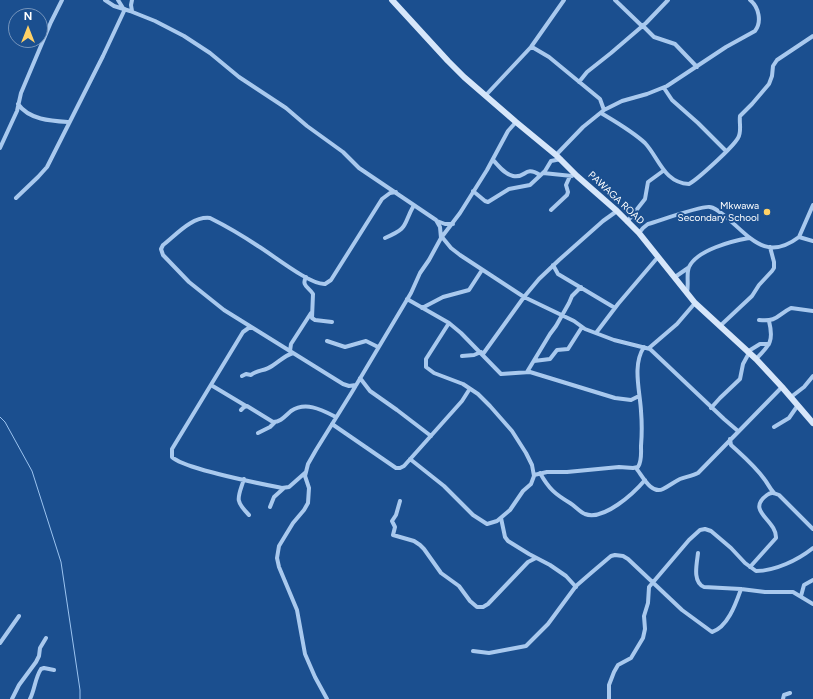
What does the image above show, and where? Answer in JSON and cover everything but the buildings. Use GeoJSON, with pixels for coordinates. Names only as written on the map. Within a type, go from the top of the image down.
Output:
{"type":"FeatureCollection","features":[{"type":"Feature","properties":{"kind":"main road","name":"PAWAGA ROAD"},"geometry":{"type":"LineString","coordinates":[[392,0],[448,61],[516,122],[559,157],[617,211],[639,234],[695,302],[756,359],[813,423]]}},
{"type":"Feature","properties":{"kind":"street"},"geometry":{"type":"LineString","coordinates":[[0,148],[17,111],[21,94],[50,22],[62,0]]}},
{"type":"Feature","properties":{"kind":"street"},"geometry":{"type":"LineString","coordinates":[[105,0],[114,6],[132,11],[184,36],[210,53],[239,77],[286,108],[343,152],[359,168],[396,192],[437,222],[453,224]]}},
{"type":"Feature","properties":{"kind":"street"},"geometry":{"type":"LineString","coordinates":[[118,0],[124,9]]}},
{"type":"Feature","properties":{"kind":"street"},"geometry":{"type":"LineString","coordinates":[[132,0],[130,5],[132,11]]}},
{"type":"Feature","properties":{"kind":"street"},"geometry":{"type":"LineString","coordinates":[[486,96],[532,47],[564,0]]}},
{"type":"Feature","properties":{"kind":"street"},"geometry":{"type":"LineString","coordinates":[[615,0],[654,38],[675,44],[697,67]]}},
{"type":"Feature","properties":{"kind":"street"},"geometry":{"type":"LineString","coordinates":[[579,82],[587,72],[607,57],[642,26],[668,0]]}},
{"type":"Feature","properties":{"kind":"street"},"geometry":{"type":"LineString","coordinates":[[473,191],[488,202],[509,189],[530,185],[551,161],[559,157],[583,127],[602,112],[622,101],[664,88],[726,47],[755,31],[758,27],[758,12],[755,4],[750,0]]}},
{"type":"Feature","properties":{"kind":"street"},"geometry":{"type":"LineString","coordinates":[[16,198],[47,167],[124,9]]}},
{"type":"Feature","properties":{"kind":"street"},"geometry":{"type":"LineString","coordinates":[[602,112],[645,143],[663,171],[677,180],[689,184],[702,174],[738,138],[740,116],[769,84],[773,66],[777,60],[813,36]]}},
{"type":"Feature","properties":{"kind":"street"},"geometry":{"type":"LineString","coordinates":[[532,47],[549,57],[600,99],[603,105],[602,112]]}},
{"type":"Feature","properties":{"kind":"street"},"geometry":{"type":"LineString","coordinates":[[664,88],[672,100],[726,151]]}},
{"type":"Feature","properties":{"kind":"street"},"geometry":{"type":"LineString","coordinates":[[18,104],[28,114],[37,117],[69,122]]}},
{"type":"Feature","properties":{"kind":"street"},"geometry":{"type":"LineString","coordinates":[[327,699],[305,654],[297,610],[279,567],[277,558],[279,546],[286,533],[308,503],[309,488],[305,476],[308,464],[407,299],[441,237],[453,224],[493,160],[506,134],[516,122]]}},
{"type":"Feature","properties":{"kind":"street"},"geometry":{"type":"LineString","coordinates":[[493,160],[501,169],[511,176],[520,176],[532,171],[541,174],[578,176]]}},
{"type":"Feature","properties":{"kind":"street"},"geometry":{"type":"LineString","coordinates":[[627,222],[645,199],[648,182],[663,171]]}},
{"type":"Feature","properties":{"kind":"street"},"geometry":{"type":"LineString","coordinates":[[551,210],[567,195],[568,191],[566,185],[570,176]]}},
{"type":"Feature","properties":{"kind":"street"},"geometry":{"type":"LineString","coordinates":[[356,385],[349,386],[343,384],[224,310],[189,282],[163,255],[161,248],[198,219],[204,217],[210,218],[258,245],[306,277],[321,284],[328,283],[382,199],[390,193],[396,192]]}},
{"type":"Feature","properties":{"kind":"street"},"geometry":{"type":"LineString","coordinates":[[385,238],[402,230],[414,205]]}},
{"type":"Feature","properties":{"kind":"street"},"geometry":{"type":"LineString","coordinates":[[639,234],[642,228],[648,224],[709,207],[718,210],[758,245],[770,247],[785,244],[799,237],[813,205]]}},
{"type":"Feature","properties":{"kind":"street"},"geometry":{"type":"LineString","coordinates":[[462,356],[482,353],[539,279],[553,265],[617,211]]}},
{"type":"Feature","properties":{"kind":"street"},"geometry":{"type":"LineString","coordinates":[[437,222],[441,231],[441,237],[454,250],[524,297],[596,333],[614,340],[647,347],[711,408],[738,431]]}},
{"type":"Feature","properties":{"kind":"street"},"geometry":{"type":"LineString","coordinates":[[799,237],[813,241]]}},
{"type":"Feature","properties":{"kind":"street"},"geometry":{"type":"LineString","coordinates":[[674,277],[688,268],[710,249],[736,240],[749,238]]}},
{"type":"Feature","properties":{"kind":"street"},"geometry":{"type":"LineString","coordinates":[[720,326],[752,296],[759,285],[774,268],[770,247]]}},
{"type":"Feature","properties":{"kind":"street"},"geometry":{"type":"LineString","coordinates":[[596,333],[615,308],[658,258]]}},
{"type":"Feature","properties":{"kind":"street"},"geometry":{"type":"LineString","coordinates":[[553,265],[558,274],[615,308]]}},
{"type":"Feature","properties":{"kind":"street"},"geometry":{"type":"LineString","coordinates":[[687,292],[688,268]]}},
{"type":"Feature","properties":{"kind":"street"},"geometry":{"type":"LineString","coordinates":[[422,308],[444,297],[469,290],[482,270]]}},
{"type":"Feature","properties":{"kind":"street"},"geometry":{"type":"LineString","coordinates":[[306,277],[304,284],[313,294],[313,319],[332,322]]}},
{"type":"Feature","properties":{"kind":"street"},"geometry":{"type":"LineString","coordinates":[[527,372],[572,295],[581,288]]}},
{"type":"Feature","properties":{"kind":"street"},"geometry":{"type":"LineString","coordinates":[[407,299],[449,323],[462,333],[501,374],[527,372],[534,373],[615,398],[631,400],[640,396]]}},
{"type":"Feature","properties":{"kind":"street"},"geometry":{"type":"LineString","coordinates":[[636,468],[640,463],[642,430],[638,361],[640,354],[677,324],[695,302]]}},
{"type":"Feature","properties":{"kind":"street"},"geometry":{"type":"LineString","coordinates":[[759,320],[769,321],[779,317],[791,308],[813,310]]}},
{"type":"Feature","properties":{"kind":"street"},"geometry":{"type":"LineString","coordinates":[[292,352],[292,344],[312,312]]}},
{"type":"Feature","properties":{"kind":"street"},"geometry":{"type":"LineString","coordinates":[[756,359],[771,339],[772,334],[769,321]]}},
{"type":"Feature","properties":{"kind":"street"},"geometry":{"type":"LineString","coordinates":[[410,459],[444,486],[473,515],[487,524],[493,523],[510,510],[523,491],[531,484],[533,480],[534,475],[532,465],[526,453],[512,431],[484,399],[463,384],[434,373],[426,366],[426,359],[449,323]]}},
{"type":"Feature","properties":{"kind":"street"},"geometry":{"type":"LineString","coordinates":[[250,327],[243,332],[172,449],[172,457],[183,464],[224,475],[284,488]]}},
{"type":"Feature","properties":{"kind":"street"},"geometry":{"type":"LineString","coordinates":[[534,361],[550,359],[559,349],[568,350],[582,327]]}},
{"type":"Feature","properties":{"kind":"street"},"geometry":{"type":"LineString","coordinates":[[327,341],[345,347],[366,341],[378,347]]}},
{"type":"Feature","properties":{"kind":"street"},"geometry":{"type":"LineString","coordinates":[[711,408],[740,379],[743,364],[748,352],[760,344],[768,344]]}},
{"type":"Feature","properties":{"kind":"street"},"geometry":{"type":"LineString","coordinates":[[242,376],[246,374],[251,375],[267,369],[292,352]]}},
{"type":"Feature","properties":{"kind":"street"},"geometry":{"type":"LineString","coordinates":[[791,397],[804,387],[813,376]]}},
{"type":"Feature","properties":{"kind":"street"},"geometry":{"type":"LineString","coordinates":[[360,378],[370,390],[431,436]]}},
{"type":"Feature","properties":{"kind":"street"},"geometry":{"type":"LineString","coordinates":[[211,385],[271,422],[275,422]]}},
{"type":"Feature","properties":{"kind":"street"},"geometry":{"type":"LineString","coordinates":[[534,475],[540,473],[619,467],[636,468],[653,489],[661,490],[679,480],[698,473],[782,387]]}},
{"type":"Feature","properties":{"kind":"street"},"geometry":{"type":"LineString","coordinates":[[332,424],[397,468],[403,467],[470,390]]}},
{"type":"Feature","properties":{"kind":"street"},"geometry":{"type":"LineString","coordinates":[[774,427],[789,418],[798,405]]}},
{"type":"Feature","properties":{"kind":"street"},"geometry":{"type":"LineString","coordinates":[[241,410],[246,406]]}},
{"type":"Feature","properties":{"kind":"street"},"geometry":{"type":"LineString","coordinates":[[258,433],[284,418],[291,411],[302,407],[313,406],[336,417]]}},
{"type":"Feature","properties":{"kind":"street"},"geometry":{"type":"LineString","coordinates":[[730,439],[731,445],[766,480],[768,486],[774,493],[784,500],[813,529]]}},
{"type":"Feature","properties":{"kind":"street"},"geometry":{"type":"LineString","coordinates":[[270,507],[274,497],[284,488],[289,487],[306,472]]}},
{"type":"Feature","properties":{"kind":"street"},"geometry":{"type":"LineString","coordinates":[[540,473],[545,481],[561,498],[584,514],[591,515],[603,512],[615,506],[628,497],[645,480]]}},
{"type":"Feature","properties":{"kind":"street"},"geometry":{"type":"LineString","coordinates":[[244,479],[239,502],[240,506],[249,515]]}},
{"type":"Feature","properties":{"kind":"street"},"geometry":{"type":"LineString","coordinates":[[750,567],[776,538],[775,531],[760,512],[759,507],[760,501],[765,496],[770,493],[774,493]]}},
{"type":"Feature","properties":{"kind":"street"},"geometry":{"type":"LineString","coordinates":[[400,501],[396,515],[392,521],[395,527],[393,536],[420,544],[441,573],[459,586],[470,601],[477,607],[483,607],[488,604],[528,562],[536,558]]}},
{"type":"Feature","properties":{"kind":"street"},"geometry":{"type":"LineString","coordinates":[[501,518],[505,536],[508,541],[536,558],[550,564],[566,576],[576,587]]}},
{"type":"Feature","properties":{"kind":"street"},"geometry":{"type":"LineString","coordinates":[[608,699],[608,685],[618,665],[631,658],[643,638],[645,629],[644,616],[648,603],[649,587],[689,540],[700,530],[705,529],[711,531],[756,571],[771,569],[789,562],[813,548]]}},
{"type":"Feature","properties":{"kind":"street"},"geometry":{"type":"LineString","coordinates":[[698,552],[697,574],[698,582],[701,586],[765,592],[793,592],[813,604]]}},
{"type":"Feature","properties":{"kind":"street"},"geometry":{"type":"LineString","coordinates":[[473,652],[489,653],[526,646],[548,624],[576,587],[611,556],[619,554],[628,559],[682,610],[712,632],[717,629],[731,613],[741,589]]}},
{"type":"Feature","properties":{"kind":"street"},"geometry":{"type":"LineString","coordinates":[[801,596],[804,585],[813,580]]}},
{"type":"Feature","properties":{"kind":"street"},"geometry":{"type":"LineString","coordinates":[[0,643],[19,616]]}},
{"type":"Feature","properties":{"kind":"street"},"geometry":{"type":"LineString","coordinates":[[12,699],[19,685],[36,662],[39,656],[40,648],[46,638]]}},
{"type":"Feature","properties":{"kind":"street"},"geometry":{"type":"LineString","coordinates":[[30,699],[36,678],[41,669],[44,668],[54,670]]}},
{"type":"Feature","properties":{"kind":"street"},"geometry":{"type":"LineString","coordinates":[[783,699],[784,695],[790,693]]}},
{"type":"Feature","properties":{"kind":"waterway"},"geometry":{"type":"LineString","coordinates":[[0,417],[5,422],[32,471],[61,562],[80,690],[80,699]]}},
{"type":"Feature","properties":{"kind":"place","name":"Mkwawa Secondary School"},"geometry":{"type":"Point","coordinates":[767,212]}}]}
